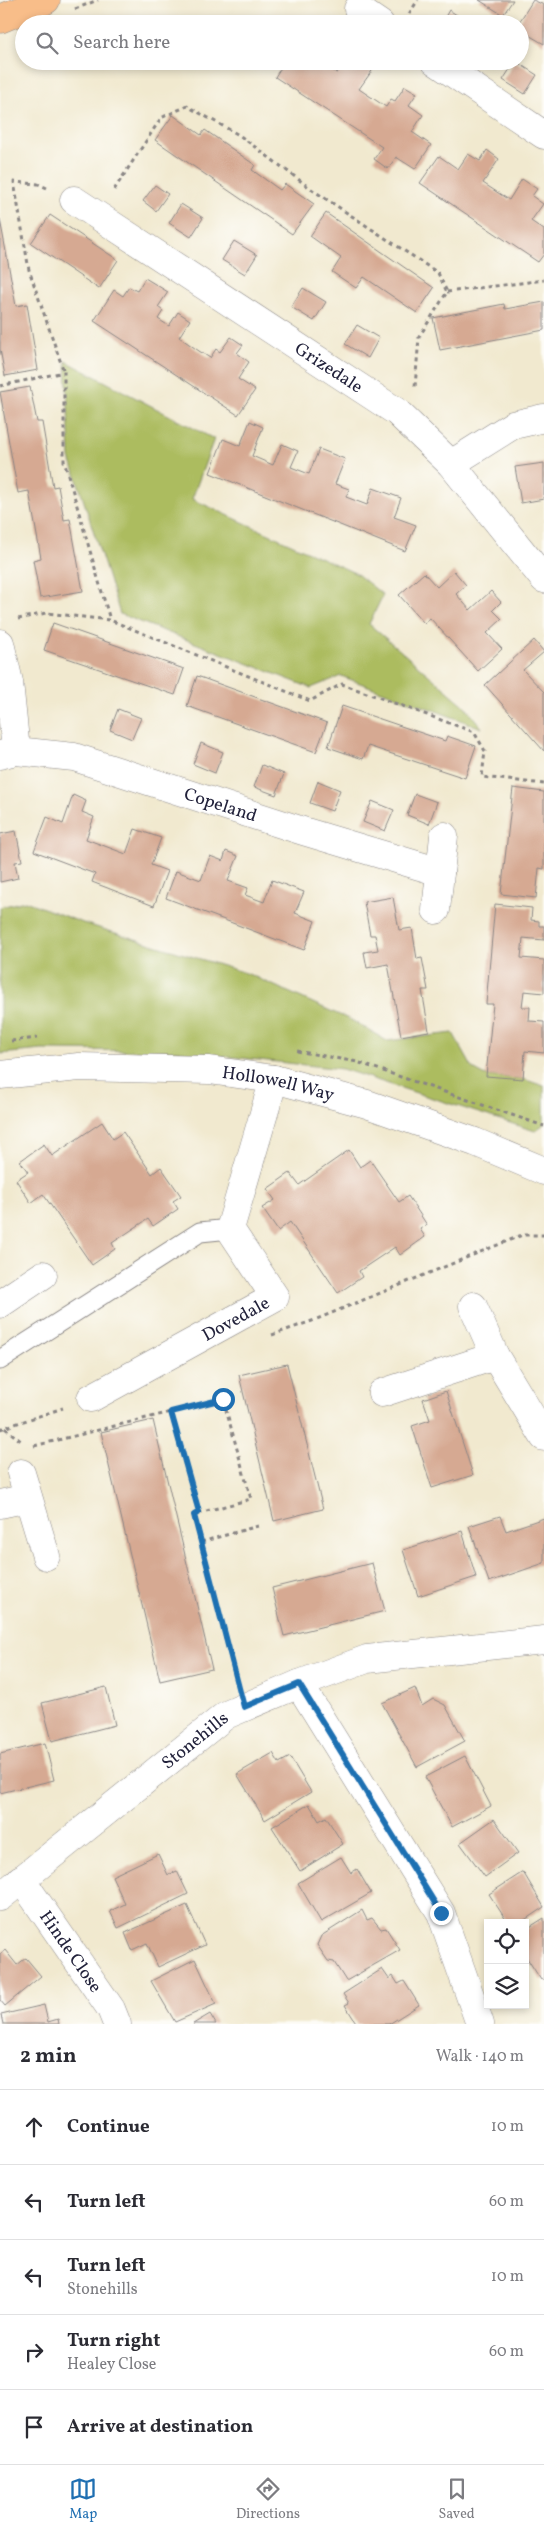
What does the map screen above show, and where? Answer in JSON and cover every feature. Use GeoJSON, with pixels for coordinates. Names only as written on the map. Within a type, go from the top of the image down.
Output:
{"type":"FeatureCollection","features":[{"type":"Feature","properties":{"kind":"highway"},"geometry":{"type":"LineString","coordinates":[[0,19],[46,0]]}},
{"type":"Feature","properties":{"kind":"street"},"geometry":{"type":"LineString","coordinates":[[448,70],[544,134]]}},
{"type":"Feature","properties":{"kind":"street","name":"Grizedale"},"geometry":{"type":"LineString","coordinates":[[74,200],[397,412],[451,464],[544,579]]}},
{"type":"Feature","properties":{"kind":"street"},"geometry":{"type":"LineString","coordinates":[[451,464],[513,425],[544,418]]}},
{"type":"Feature","properties":{"kind":"street"},"geometry":{"type":"LineString","coordinates":[[5,632],[9,682],[8,754]]}},
{"type":"Feature","properties":{"kind":"street","name":"Copeland"},"geometry":{"type":"LineString","coordinates":[[8,754],[74,756],[303,831],[440,872]]}},
{"type":"Feature","properties":{"kind":"street"},"geometry":{"type":"LineString","coordinates":[[436,910],[444,836]]}},
{"type":"Feature","properties":{"kind":"street","name":"Hollowell Way"},"geometry":{"type":"LineString","coordinates":[[0,1075],[89,1068],[209,1070],[274,1079],[367,1104],[475,1142],[544,1171]]}},
{"type":"Feature","properties":{"kind":"street"},"geometry":{"type":"LineString","coordinates":[[230,1229],[274,1079]]}},
{"type":"Feature","properties":{"kind":"street","name":"Dovedale"},"geometry":{"type":"LineString","coordinates":[[91,1398],[275,1297],[230,1229]]}},
{"type":"Feature","properties":{"kind":"street"},"geometry":{"type":"LineString","coordinates":[[0,1304],[43,1275]]}},
{"type":"Feature","properties":{"kind":"street"},"geometry":{"type":"LineString","coordinates":[[473,1306],[495,1356],[544,1437]]}},
{"type":"Feature","properties":{"kind":"street"},"geometry":{"type":"LineString","coordinates":[[382,1393],[495,1356]]}},
{"type":"Feature","properties":{"kind":"street"},"geometry":{"type":"LineString","coordinates":[[0,1504],[25,1486],[46,1556]]}},
{"type":"Feature","properties":{"kind":"street","name":"Stonehills"},"geometry":{"type":"LineString","coordinates":[[0,1896],[226,1715],[367,1658],[544,1640]]}},
{"type":"Feature","properties":{"kind":"street"},"geometry":{"type":"LineString","coordinates":[[299,1684],[441,1913],[480,2024]]}},
{"type":"Feature","properties":{"kind":"street","name":"Hinde Close"},"geometry":{"type":"LineString","coordinates":[[21,1879],[111,2009],[117,2024]]}},
{"type":"Feature","properties":{"kind":"lane"},"geometry":{"type":"LineString","coordinates":[[0,1360],[200,1232],[230,1229]]}},
{"type":"Feature","properties":{"kind":"path"},"geometry":{"type":"LineString","coordinates":[[409,15],[418,0]]}},
{"type":"Feature","properties":{"kind":"path"},"geometry":{"type":"LineString","coordinates":[[98,216],[161,118],[187,106],[240,135],[314,191],[438,273],[447,292]]}},
{"type":"Feature","properties":{"kind":"path"},"geometry":{"type":"LineString","coordinates":[[74,200],[38,184],[14,182],[29,270],[64,372],[64,461],[110,620]]}},
{"type":"Feature","properties":{"kind":"path"},"geometry":{"type":"LineString","coordinates":[[447,292],[544,280]]}},
{"type":"Feature","properties":{"kind":"path"},"geometry":{"type":"LineString","coordinates":[[411,425],[419,337],[447,292]]}},
{"type":"Feature","properties":{"kind":"path"},"geometry":{"type":"LineString","coordinates":[[0,386],[64,372]]}},
{"type":"Feature","properties":{"kind":"path"},"geometry":{"type":"LineString","coordinates":[[5,632],[46,613],[110,620],[310,701],[342,684],[474,732],[485,751],[482,777],[544,784]]}},
{"type":"Feature","properties":{"kind":"path"},"geometry":{"type":"LineString","coordinates":[[5,1428],[28,1448],[223,1399],[251,1499],[199,1512],[194,1515],[244,1707]]}},
{"type":"Feature","properties":{"kind":"path"},"geometry":{"type":"LineString","coordinates":[[171,1412],[199,1512]]}},
{"type":"Feature","properties":{"kind":"path"},"geometry":{"type":"LineString","coordinates":[[201,1542],[258,1526]]}},
{"type":"Feature","properties":{"kind":"green space"},"geometry":{"type":"Polygon","coordinates":[[[66,361],[214,439],[192,499],[357,574],[383,595],[369,624],[464,705],[482,728],[341,676],[311,688],[120,614],[70,458],[66,361]]]}},
{"type":"Feature","properties":{"kind":"green space"},"geometry":{"type":"Polygon","coordinates":[[[25,901],[83,923],[246,973],[353,1021],[387,1041],[453,1033],[473,1069],[486,1076],[523,1079],[544,1086],[544,1124],[535,1131],[342,1069],[176,1051],[42,1050],[0,1054],[0,907],[25,901]]]}},
{"type":"Feature","properties":{"kind":"building"},"geometry":{"type":"Polygon","coordinates":[[[479,0],[513,0],[503,15],[479,0]]]}},
{"type":"Feature","properties":{"kind":"building"},"geometry":{"type":"Polygon","coordinates":[[[533,0],[544,5],[544,44],[529,35],[529,15],[524,15],[533,0]]]}},
{"type":"Feature","properties":{"kind":"building"},"geometry":{"type":"Polygon","coordinates":[[[449,10],[457,15],[446,15],[449,10]]]}},
{"type":"Feature","properties":{"kind":"building"},"geometry":{"type":"Polygon","coordinates":[[[279,70],[332,70],[337,73],[339,70],[373,70],[359,89],[386,107],[391,99],[395,101],[405,86],[417,93],[409,105],[423,115],[412,132],[431,145],[415,169],[396,157],[388,169],[374,159],[382,147],[275,77],[279,70]]]}},
{"type":"Feature","properties":{"kind":"building"},"geometry":{"type":"Polygon","coordinates":[[[509,70],[529,70],[537,75],[525,94],[503,80],[509,70]]]}},
{"type":"Feature","properties":{"kind":"building"},"geometry":{"type":"Polygon","coordinates":[[[173,115],[201,135],[205,130],[255,165],[252,170],[280,190],[285,184],[314,204],[292,234],[155,140],[173,115]]]}},
{"type":"Feature","properties":{"kind":"building"},"geometry":{"type":"Polygon","coordinates":[[[487,150],[499,159],[483,183],[509,200],[522,179],[537,189],[532,196],[543,204],[531,221],[544,230],[544,254],[538,262],[420,183],[439,156],[458,169],[468,154],[480,161],[487,150]]]}},
{"type":"Feature","properties":{"kind":"building"},"geometry":{"type":"Polygon","coordinates":[[[155,185],[168,194],[156,211],[143,201],[155,185]]]}},
{"type":"Feature","properties":{"kind":"building"},"geometry":{"type":"Polygon","coordinates":[[[181,204],[203,218],[191,237],[169,223],[181,204]]]}},
{"type":"Feature","properties":{"kind":"building"},"geometry":{"type":"Polygon","coordinates":[[[326,213],[434,288],[417,313],[364,277],[356,288],[332,272],[341,258],[310,236],[326,213]]]}},
{"type":"Feature","properties":{"kind":"building"},"geometry":{"type":"Polygon","coordinates":[[[50,215],[118,260],[99,289],[31,243],[50,215]]]}},
{"type":"Feature","properties":{"kind":"building"},"geometry":{"type":"Polygon","coordinates":[[[0,219],[16,306],[27,304],[38,370],[5,376],[0,349],[0,219]]]}},
{"type":"Feature","properties":{"kind":"building"},"geometry":{"type":"Polygon","coordinates":[[[234,241],[257,255],[245,274],[222,260],[234,241]]]}},
{"type":"Feature","properties":{"kind":"building"},"geometry":{"type":"Polygon","coordinates":[[[145,278],[168,292],[158,307],[163,311],[158,319],[169,326],[178,312],[190,320],[179,337],[199,351],[210,358],[216,349],[220,352],[231,337],[243,345],[237,353],[249,362],[238,379],[255,390],[238,415],[94,321],[114,290],[123,296],[129,287],[137,291],[145,278]]]}},
{"type":"Feature","properties":{"kind":"building"},"geometry":{"type":"Polygon","coordinates":[[[303,288],[326,302],[314,321],[291,307],[303,288]]]}},
{"type":"Feature","properties":{"kind":"building"},"geometry":{"type":"Polygon","coordinates":[[[544,302],[544,330],[440,350],[433,318],[504,304],[505,309],[544,302]]]}},
{"type":"Feature","properties":{"kind":"building"},"geometry":{"type":"Polygon","coordinates":[[[357,325],[379,338],[368,358],[345,344],[357,325]]]}},
{"type":"Feature","properties":{"kind":"building"},"geometry":{"type":"Polygon","coordinates":[[[30,387],[37,422],[42,422],[53,487],[58,486],[64,520],[70,519],[83,591],[40,598],[33,560],[41,558],[29,491],[18,493],[0,392],[30,387]]]}},
{"type":"Feature","properties":{"kind":"building"},"geometry":{"type":"Polygon","coordinates":[[[250,421],[263,427],[252,456],[273,465],[282,444],[298,451],[291,467],[309,474],[319,449],[345,459],[335,484],[349,489],[346,497],[367,505],[373,488],[401,498],[394,517],[416,525],[405,551],[210,473],[223,439],[240,446],[250,421]]]}},
{"type":"Feature","properties":{"kind":"building"},"geometry":{"type":"Polygon","coordinates":[[[544,463],[544,499],[521,503],[515,467],[544,463]]]}},
{"type":"Feature","properties":{"kind":"building"},"geometry":{"type":"Polygon","coordinates":[[[454,571],[466,585],[456,594],[470,610],[491,591],[501,602],[493,610],[502,619],[487,633],[502,649],[478,671],[430,618],[424,623],[399,595],[424,573],[437,587],[454,571]]]}},
{"type":"Feature","properties":{"kind":"building"},"geometry":{"type":"Polygon","coordinates":[[[53,623],[184,669],[175,695],[44,650],[53,623]]]}},
{"type":"Feature","properties":{"kind":"building"},"geometry":{"type":"Polygon","coordinates":[[[534,640],[544,652],[523,670],[544,692],[544,751],[485,685],[534,640]]]}},
{"type":"Feature","properties":{"kind":"building"},"geometry":{"type":"Polygon","coordinates":[[[197,676],[327,723],[316,752],[187,706],[197,676]]]}},
{"type":"Feature","properties":{"kind":"building"},"geometry":{"type":"Polygon","coordinates":[[[342,706],[445,741],[447,736],[476,746],[465,778],[368,746],[363,759],[328,747],[342,706]]]}},
{"type":"Feature","properties":{"kind":"building"},"geometry":{"type":"Polygon","coordinates":[[[118,709],[141,718],[132,739],[110,730],[118,709]]]}},
{"type":"Feature","properties":{"kind":"building"},"geometry":{"type":"Polygon","coordinates":[[[201,743],[223,752],[215,773],[193,764],[201,743]]]}},
{"type":"Feature","properties":{"kind":"building"},"geometry":{"type":"Polygon","coordinates":[[[262,765],[284,774],[276,795],[254,787],[262,765]]]}},
{"type":"Feature","properties":{"kind":"building"},"geometry":{"type":"Polygon","coordinates":[[[318,781],[340,790],[332,811],[310,803],[318,781]]]}},
{"type":"Feature","properties":{"kind":"building"},"geometry":{"type":"Polygon","coordinates":[[[513,788],[544,792],[544,869],[539,868],[536,898],[501,894],[513,788]]]}},
{"type":"Feature","properties":{"kind":"building"},"geometry":{"type":"Polygon","coordinates":[[[415,794],[437,802],[429,824],[407,815],[415,794]]]}},
{"type":"Feature","properties":{"kind":"building"},"geometry":{"type":"Polygon","coordinates":[[[73,795],[86,801],[82,812],[94,817],[86,839],[126,854],[135,829],[161,838],[151,865],[167,871],[154,906],[92,882],[95,874],[34,851],[47,817],[63,824],[73,795]]]}},
{"type":"Feature","properties":{"kind":"building"},"geometry":{"type":"Polygon","coordinates":[[[372,801],[394,810],[385,831],[363,822],[372,801]]]}},
{"type":"Feature","properties":{"kind":"building"},"geometry":{"type":"Polygon","coordinates":[[[16,831],[22,861],[15,862],[18,878],[0,882],[0,834],[16,831]]]}},
{"type":"Feature","properties":{"kind":"building"},"geometry":{"type":"Polygon","coordinates":[[[226,851],[238,856],[228,881],[248,888],[245,895],[264,902],[272,880],[304,892],[295,913],[315,921],[304,950],[166,898],[176,871],[201,880],[210,856],[223,861],[226,851]]]}},
{"type":"Feature","properties":{"kind":"building"},"geometry":{"type":"Polygon","coordinates":[[[393,897],[399,930],[412,928],[417,959],[422,958],[428,990],[422,990],[429,1031],[401,1036],[388,964],[367,968],[364,952],[378,950],[375,935],[370,935],[364,902],[393,897]]]}},
{"type":"Feature","properties":{"kind":"building"},"geometry":{"type":"Polygon","coordinates":[[[495,904],[532,908],[531,920],[539,921],[539,926],[544,926],[544,940],[523,938],[521,958],[544,960],[544,993],[524,991],[522,1007],[530,1007],[529,1021],[544,1022],[544,1053],[525,1051],[523,1079],[486,1076],[493,1004],[486,1004],[495,904]]]}},
{"type":"Feature","properties":{"kind":"building"},"geometry":{"type":"Polygon","coordinates":[[[102,1122],[113,1139],[123,1132],[152,1174],[161,1167],[181,1196],[173,1201],[178,1209],[153,1226],[148,1219],[112,1243],[115,1249],[92,1265],[43,1194],[31,1203],[16,1180],[28,1172],[20,1161],[44,1144],[52,1156],[102,1122]]]}},
{"type":"Feature","properties":{"kind":"building"},"geometry":{"type":"Polygon","coordinates":[[[349,1150],[360,1167],[370,1160],[399,1202],[408,1196],[427,1225],[420,1229],[425,1237],[400,1255],[395,1247],[359,1271],[362,1277],[338,1293],[290,1222],[278,1231],[262,1208],[275,1200],[267,1189],[290,1173],[299,1185],[349,1150]]]}},
{"type":"Feature","properties":{"kind":"building"},"geometry":{"type":"Polygon","coordinates":[[[287,1364],[323,1509],[274,1521],[239,1375],[287,1364]]]}},
{"type":"Feature","properties":{"kind":"building"},"geometry":{"type":"Polygon","coordinates":[[[446,1391],[473,1475],[432,1488],[412,1426],[430,1420],[423,1399],[446,1391]]]}},
{"type":"Feature","properties":{"kind":"building"},"geometry":{"type":"Polygon","coordinates":[[[153,1420],[212,1669],[160,1681],[101,1432],[153,1420]]]}},
{"type":"Feature","properties":{"kind":"building"},"geometry":{"type":"Polygon","coordinates":[[[500,1516],[506,1531],[544,1518],[544,1563],[489,1582],[469,1526],[500,1516]]]}},
{"type":"Feature","properties":{"kind":"building"},"geometry":{"type":"Polygon","coordinates":[[[462,1531],[476,1577],[418,1596],[403,1550],[462,1531]]]}},
{"type":"Feature","properties":{"kind":"building"},"geometry":{"type":"Polygon","coordinates":[[[372,1563],[385,1611],[284,1636],[272,1588],[372,1563]]]}},
{"type":"Feature","properties":{"kind":"building"},"geometry":{"type":"Polygon","coordinates":[[[106,1687],[115,1725],[52,1741],[42,1703],[106,1687]]]}},
{"type":"Feature","properties":{"kind":"building"},"geometry":{"type":"Polygon","coordinates":[[[415,1688],[422,1706],[433,1699],[445,1705],[465,1741],[417,1767],[382,1703],[415,1688]]]}},
{"type":"Feature","properties":{"kind":"building"},"geometry":{"type":"Polygon","coordinates":[[[45,1743],[54,1780],[0,1793],[0,1754],[45,1743]]]}},
{"type":"Feature","properties":{"kind":"building"},"geometry":{"type":"Polygon","coordinates":[[[273,1753],[279,1763],[290,1757],[311,1792],[265,1820],[237,1774],[273,1753]]]}},
{"type":"Feature","properties":{"kind":"building"},"geometry":{"type":"Polygon","coordinates":[[[465,1756],[491,1806],[452,1827],[425,1777],[465,1756]]]}},
{"type":"Feature","properties":{"kind":"building"},"geometry":{"type":"Polygon","coordinates":[[[309,1804],[319,1821],[326,1817],[343,1844],[300,1871],[272,1827],[309,1804]]]}},
{"type":"Feature","properties":{"kind":"building"},"geometry":{"type":"Polygon","coordinates":[[[494,1819],[518,1853],[485,1877],[460,1843],[494,1819]]]}},
{"type":"Feature","properties":{"kind":"building"},"geometry":{"type":"Polygon","coordinates":[[[158,1854],[168,1875],[177,1871],[188,1894],[118,1928],[110,1911],[125,1904],[112,1876],[158,1854]]]}},
{"type":"Feature","properties":{"kind":"building"},"geometry":{"type":"Polygon","coordinates":[[[341,1857],[351,1873],[357,1869],[371,1893],[321,1922],[298,1883],[341,1857]]]}},
{"type":"Feature","properties":{"kind":"building"},"geometry":{"type":"Polygon","coordinates":[[[523,1872],[544,1907],[526,1919],[505,1919],[489,1894],[523,1872]]]}},
{"type":"Feature","properties":{"kind":"building"},"geometry":{"type":"Polygon","coordinates":[[[187,1905],[205,1945],[158,1967],[147,1943],[132,1950],[125,1933],[187,1905]]]}},
{"type":"Feature","properties":{"kind":"building"},"geometry":{"type":"Polygon","coordinates":[[[362,1910],[367,1920],[372,1918],[381,1929],[386,1928],[400,1950],[346,1981],[334,1962],[328,1961],[317,1945],[321,1936],[362,1910]]]}},
{"type":"Feature","properties":{"kind":"building"},"geometry":{"type":"Polygon","coordinates":[[[544,1918],[544,1979],[541,1980],[529,1961],[529,1927],[544,1918]]]}},
{"type":"Feature","properties":{"kind":"building"},"geometry":{"type":"Polygon","coordinates":[[[5,1950],[17,1965],[26,1958],[41,1976],[5,2006],[0,2000],[0,1954],[5,1950]]]}},
{"type":"Feature","properties":{"kind":"building"},"geometry":{"type":"Polygon","coordinates":[[[195,1959],[216,2004],[175,2022],[151,1981],[195,1959]]]}},
{"type":"Feature","properties":{"kind":"building"},"geometry":{"type":"Polygon","coordinates":[[[382,1969],[389,1979],[393,1976],[398,1984],[404,1981],[419,2005],[389,2024],[357,2024],[345,2005],[349,2003],[343,1994],[382,1969]]]}},
{"type":"Feature","properties":{"kind":"building"},"geometry":{"type":"Polygon","coordinates":[[[44,2005],[48,2022],[58,2019],[59,2024],[3,2024],[1,2015],[44,2005]]]}},
{"type":"Feature","properties":{"kind":"building"},"geometry":{"type":"Polygon","coordinates":[[[210,2014],[216,2024],[193,2024],[210,2014]]]}},
{"type":"Feature","properties":{"kind":"route"},"geometry":{"type":"LineString","coordinates":[[223,1399],[171,1412],[199,1512],[194,1515],[244,1707],[299,1684],[441,1913]]}}]}
